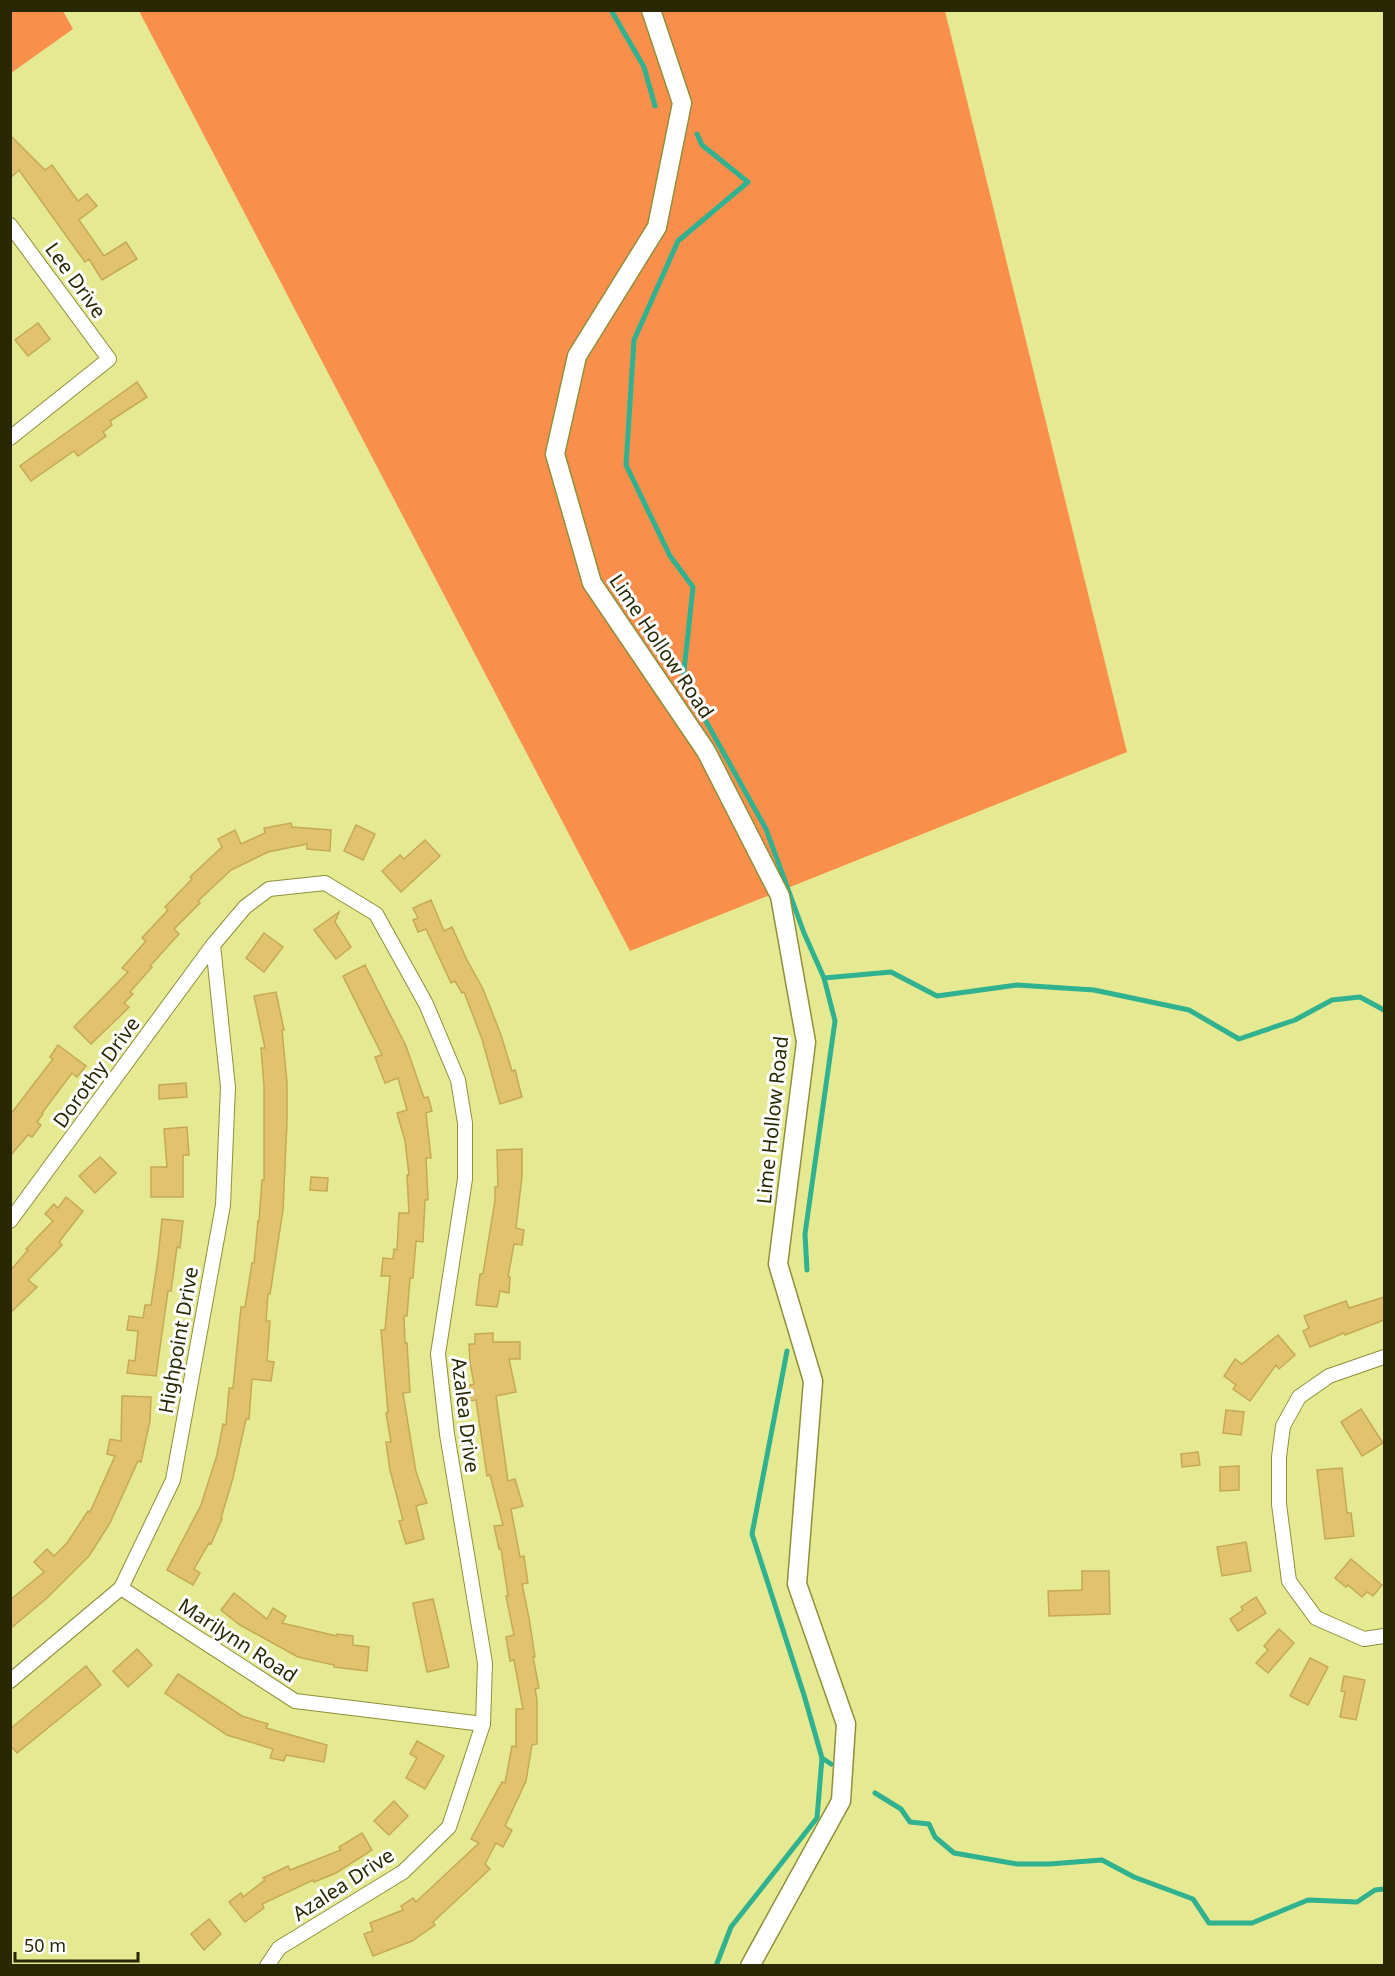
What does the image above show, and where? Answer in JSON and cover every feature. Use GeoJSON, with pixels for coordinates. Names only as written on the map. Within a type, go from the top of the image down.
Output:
{"type":"FeatureCollection","features":[{"type":"Feature","properties":{"kind":"street","name":"Lime Hollow Road"},"geometry":{"type":"LineString","coordinates":[[651,10],[682,103],[657,227],[578,356],[555,454],[592,583],[705,751],[780,896],[806,1042],[778,1264],[813,1381],[797,1584],[846,1724],[841,1801],[750,1965]]}},
{"type":"Feature","properties":{"kind":"street","name":"Lee Drive"},"geometry":{"type":"LineString","coordinates":[[10,225],[110,359],[10,438]]}},
{"type":"Feature","properties":{"kind":"street","name":"Azalea Drive"},"geometry":{"type":"LineString","coordinates":[[213,945],[245,907],[269,889],[325,883],[376,914],[426,1004],[458,1080],[465,1123],[465,1179],[438,1354],[447,1434],[485,1663],[483,1724],[449,1827],[403,1872],[279,1948],[267,1965]]}},
{"type":"Feature","properties":{"kind":"street","name":"Dorothy Drive"},"geometry":{"type":"LineString","coordinates":[[10,1221],[213,945]]}},
{"type":"Feature","properties":{"kind":"street","name":"Highpoint Drive"},"geometry":{"type":"LineString","coordinates":[[10,1681],[121,1588],[173,1480],[223,1205],[228,1087],[213,945]]}},
{"type":"Feature","properties":{"kind":"street"},"geometry":{"type":"LineString","coordinates":[[1384,1358],[1329,1376],[1299,1397],[1283,1426],[1279,1456],[1279,1504],[1289,1581],[1316,1618],[1364,1639],[1384,1636]]}},
{"type":"Feature","properties":{"kind":"street","name":"Marilynn Road"},"geometry":{"type":"LineString","coordinates":[[121,1588],[295,1701],[483,1724]]}},
{"type":"Feature","properties":{"kind":"shaded area"},"geometry":{"type":"Polygon","coordinates":[[[11,10],[63,11],[73,29],[11,73],[11,10]]]}},
{"type":"Feature","properties":{"kind":"shaded area"},"geometry":{"type":"Polygon","coordinates":[[[139,11],[945,11],[1127,752],[630,951],[139,11]]]}},
{"type":"Feature","properties":{"kind":"building"},"geometry":{"type":"Polygon","coordinates":[[[10,135],[45,170],[52,165],[78,201],[87,194],[97,206],[79,220],[104,256],[126,242],[137,259],[102,280],[89,259],[85,262],[19,170],[10,178],[10,135]]]}},
{"type":"Feature","properties":{"kind":"building"},"geometry":{"type":"Polygon","coordinates":[[[38,323],[50,339],[28,356],[15,340],[38,323]]]}},
{"type":"Feature","properties":{"kind":"building"},"geometry":{"type":"Polygon","coordinates":[[[137,382],[147,397],[110,421],[112,425],[103,432],[106,436],[78,456],[74,451],[31,481],[20,466],[137,382]]]}},
{"type":"Feature","properties":{"kind":"building"},"geometry":{"type":"Polygon","coordinates":[[[291,823],[292,827],[331,830],[330,851],[307,849],[307,844],[268,852],[231,870],[198,901],[200,903],[174,929],[179,934],[130,992],[133,994],[124,1003],[129,1007],[91,1044],[74,1027],[128,972],[122,968],[146,941],[142,938],[168,910],[165,907],[192,879],[190,877],[222,847],[218,839],[235,830],[241,844],[265,833],[264,828],[291,823]]]}},
{"type":"Feature","properties":{"kind":"building"},"geometry":{"type":"Polygon","coordinates":[[[356,825],[375,834],[363,860],[344,851],[356,825]]]}},
{"type":"Feature","properties":{"kind":"building"},"geometry":{"type":"Polygon","coordinates":[[[425,840],[440,856],[401,892],[382,871],[400,855],[404,859],[425,840]]]}},
{"type":"Feature","properties":{"kind":"building"},"geometry":{"type":"Polygon","coordinates":[[[431,900],[444,931],[452,927],[483,989],[512,1071],[515,1070],[522,1097],[500,1104],[482,1039],[464,992],[462,993],[455,981],[451,983],[426,929],[418,932],[413,920],[418,918],[413,908],[431,900]]]}},
{"type":"Feature","properties":{"kind":"building"},"geometry":{"type":"Polygon","coordinates":[[[339,912],[335,922],[351,947],[336,959],[314,930],[339,912]]]}},
{"type":"Feature","properties":{"kind":"building"},"geometry":{"type":"Polygon","coordinates":[[[264,933],[283,947],[264,972],[246,958],[264,933]]]}},
{"type":"Feature","properties":{"kind":"building"},"geometry":{"type":"Polygon","coordinates":[[[365,965],[406,1046],[424,1098],[428,1097],[432,1111],[426,1113],[431,1158],[426,1158],[428,1200],[425,1200],[423,1242],[416,1241],[407,1316],[404,1316],[410,1392],[403,1393],[416,1472],[427,1503],[416,1506],[424,1539],[406,1544],[399,1521],[403,1520],[390,1470],[386,1442],[391,1442],[386,1413],[388,1413],[381,1330],[385,1330],[390,1276],[381,1276],[383,1258],[393,1259],[394,1249],[397,1250],[399,1213],[409,1213],[407,1175],[409,1175],[405,1141],[397,1113],[407,1110],[398,1078],[385,1083],[375,1057],[382,1055],[343,976],[365,965]]]}},
{"type":"Feature","properties":{"kind":"building"},"geometry":{"type":"Polygon","coordinates":[[[276,992],[284,1030],[282,1030],[287,1083],[287,1121],[283,1210],[270,1294],[268,1294],[266,1321],[270,1321],[267,1361],[274,1362],[271,1381],[252,1379],[249,1419],[246,1419],[222,1519],[211,1544],[209,1543],[194,1569],[200,1573],[193,1585],[167,1570],[201,1505],[217,1455],[223,1424],[226,1425],[229,1388],[233,1388],[241,1307],[245,1307],[252,1263],[254,1263],[262,1180],[264,1180],[264,1087],[261,1048],[265,1048],[254,996],[276,992]]]}},
{"type":"Feature","properties":{"kind":"building"},"geometry":{"type":"Polygon","coordinates":[[[58,1045],[86,1066],[77,1077],[72,1073],[42,1113],[37,1122],[41,1125],[32,1137],[28,1135],[10,1156],[10,1115],[53,1059],[50,1057],[58,1045]]]}},
{"type":"Feature","properties":{"kind":"building"},"geometry":{"type":"Polygon","coordinates":[[[186,1083],[187,1097],[159,1099],[159,1085],[186,1083]]]}},
{"type":"Feature","properties":{"kind":"building"},"geometry":{"type":"Polygon","coordinates":[[[187,1127],[189,1155],[183,1155],[183,1197],[151,1197],[151,1167],[167,1167],[164,1129],[187,1127]]]}},
{"type":"Feature","properties":{"kind":"building"},"geometry":{"type":"Polygon","coordinates":[[[522,1149],[522,1176],[516,1228],[524,1230],[522,1245],[514,1244],[508,1277],[510,1277],[509,1293],[500,1291],[497,1307],[476,1305],[495,1200],[495,1187],[498,1187],[497,1150],[522,1149]]]}},
{"type":"Feature","properties":{"kind":"building"},"geometry":{"type":"Polygon","coordinates":[[[100,1157],[116,1173],[95,1193],[79,1176],[100,1157]]]}},
{"type":"Feature","properties":{"kind":"building"},"geometry":{"type":"Polygon","coordinates":[[[311,1177],[328,1178],[327,1191],[310,1190],[311,1177]]]}},
{"type":"Feature","properties":{"kind":"building"},"geometry":{"type":"Polygon","coordinates":[[[66,1197],[83,1211],[59,1242],[62,1245],[28,1280],[37,1287],[10,1313],[10,1271],[28,1250],[26,1249],[53,1221],[45,1214],[54,1204],[58,1208],[66,1197]]]}},
{"type":"Feature","properties":{"kind":"building"},"geometry":{"type":"Polygon","coordinates":[[[162,1219],[183,1221],[171,1291],[168,1291],[156,1376],[127,1373],[129,1360],[135,1361],[138,1331],[127,1330],[129,1316],[143,1318],[145,1305],[151,1305],[162,1219]]]}},
{"type":"Feature","properties":{"kind":"building"},"geometry":{"type":"Polygon","coordinates":[[[1384,1297],[1384,1320],[1310,1347],[1303,1331],[1309,1328],[1304,1316],[1346,1301],[1349,1308],[1384,1297]]]}},
{"type":"Feature","properties":{"kind":"building"},"geometry":{"type":"Polygon","coordinates":[[[493,1333],[493,1342],[520,1342],[520,1359],[509,1359],[516,1392],[496,1396],[508,1481],[515,1479],[523,1506],[511,1509],[520,1557],[524,1556],[528,1583],[522,1584],[539,1688],[535,1689],[537,1744],[532,1745],[526,1781],[505,1826],[512,1830],[503,1847],[496,1843],[485,1864],[490,1869],[433,1922],[435,1925],[412,1941],[373,1956],[364,1934],[373,1931],[370,1923],[403,1910],[401,1906],[413,1898],[416,1902],[479,1843],[471,1839],[502,1782],[505,1783],[512,1746],[516,1747],[516,1709],[523,1709],[514,1660],[510,1661],[506,1637],[514,1635],[506,1596],[508,1596],[501,1549],[499,1549],[494,1526],[503,1525],[490,1475],[487,1476],[476,1400],[470,1401],[467,1386],[474,1384],[469,1344],[475,1344],[475,1334],[493,1333]]]}},
{"type":"Feature","properties":{"kind":"building"},"geometry":{"type":"Polygon","coordinates":[[[1278,1335],[1295,1355],[1279,1369],[1276,1365],[1250,1401],[1233,1389],[1236,1385],[1224,1376],[1235,1359],[1242,1364],[1278,1335]]]}},
{"type":"Feature","properties":{"kind":"building"},"geometry":{"type":"Polygon","coordinates":[[[122,1396],[151,1397],[150,1421],[141,1462],[138,1461],[110,1523],[89,1556],[47,1598],[10,1629],[10,1600],[44,1572],[34,1562],[47,1549],[54,1556],[67,1543],[88,1511],[90,1512],[115,1456],[107,1454],[110,1439],[121,1441],[122,1396]]]}},
{"type":"Feature","properties":{"kind":"building"},"geometry":{"type":"Polygon","coordinates":[[[1361,1409],[1383,1443],[1362,1456],[1341,1422],[1361,1409]]]}},
{"type":"Feature","properties":{"kind":"building"},"geometry":{"type":"Polygon","coordinates":[[[1226,1410],[1244,1412],[1241,1435],[1223,1433],[1226,1410]]]}},
{"type":"Feature","properties":{"kind":"building"},"geometry":{"type":"Polygon","coordinates":[[[1198,1452],[1200,1465],[1182,1467],[1181,1454],[1198,1452]]]}},
{"type":"Feature","properties":{"kind":"building"},"geometry":{"type":"Polygon","coordinates":[[[1239,1466],[1239,1490],[1220,1491],[1220,1467],[1239,1466]]]}},
{"type":"Feature","properties":{"kind":"building"},"geometry":{"type":"Polygon","coordinates":[[[1342,1468],[1347,1513],[1351,1513],[1354,1536],[1325,1539],[1317,1470],[1342,1468]]]}},
{"type":"Feature","properties":{"kind":"building"},"geometry":{"type":"Polygon","coordinates":[[[1246,1542],[1251,1571],[1222,1576],[1217,1547],[1246,1542]]]}},
{"type":"Feature","properties":{"kind":"building"},"geometry":{"type":"Polygon","coordinates":[[[1351,1559],[1382,1585],[1373,1596],[1367,1592],[1362,1597],[1335,1578],[1351,1559]]]}},
{"type":"Feature","properties":{"kind":"building"},"geometry":{"type":"Polygon","coordinates":[[[1082,1571],[1109,1571],[1110,1614],[1049,1616],[1048,1591],[1082,1590],[1082,1571]]]}},
{"type":"Feature","properties":{"kind":"building"},"geometry":{"type":"Polygon","coordinates":[[[234,1593],[267,1619],[273,1608],[286,1616],[282,1623],[337,1636],[337,1634],[353,1636],[353,1645],[369,1647],[367,1671],[334,1667],[334,1665],[298,1657],[240,1625],[221,1610],[234,1593]]]}},
{"type":"Feature","properties":{"kind":"building"},"geometry":{"type":"Polygon","coordinates":[[[1256,1597],[1266,1613],[1238,1631],[1230,1619],[1243,1610],[1241,1607],[1256,1597]]]}},
{"type":"Feature","properties":{"kind":"building"},"geometry":{"type":"Polygon","coordinates":[[[433,1599],[449,1667],[427,1672],[413,1603],[433,1599]]]}},
{"type":"Feature","properties":{"kind":"building"},"geometry":{"type":"Polygon","coordinates":[[[1279,1629],[1294,1643],[1268,1673],[1256,1663],[1268,1650],[1264,1646],[1279,1629]]]}},
{"type":"Feature","properties":{"kind":"building"},"geometry":{"type":"Polygon","coordinates":[[[137,1649],[152,1665],[128,1687],[113,1671],[137,1649]]]}},
{"type":"Feature","properties":{"kind":"building"},"geometry":{"type":"Polygon","coordinates":[[[1310,1658],[1328,1667],[1308,1705],[1290,1696],[1310,1658]]]}},
{"type":"Feature","properties":{"kind":"building"},"geometry":{"type":"Polygon","coordinates":[[[86,1666],[101,1685],[17,1753],[10,1745],[10,1729],[86,1666]]]}},
{"type":"Feature","properties":{"kind":"building"},"geometry":{"type":"Polygon","coordinates":[[[178,1674],[242,1716],[268,1724],[266,1728],[327,1745],[324,1762],[286,1755],[284,1761],[270,1758],[273,1749],[227,1735],[165,1693],[178,1674]]]}},
{"type":"Feature","properties":{"kind":"building"},"geometry":{"type":"Polygon","coordinates":[[[1344,1676],[1365,1680],[1356,1720],[1340,1717],[1345,1692],[1341,1691],[1344,1676]]]}},
{"type":"Feature","properties":{"kind":"building"},"geometry":{"type":"Polygon","coordinates":[[[417,1741],[444,1756],[425,1789],[406,1778],[417,1758],[410,1754],[417,1741]]]}},
{"type":"Feature","properties":{"kind":"building"},"geometry":{"type":"Polygon","coordinates":[[[394,1801],[408,1816],[389,1835],[374,1821],[394,1801]]]}},
{"type":"Feature","properties":{"kind":"building"},"geometry":{"type":"Polygon","coordinates":[[[362,1833],[372,1850],[336,1873],[314,1882],[313,1880],[262,1904],[264,1908],[245,1922],[229,1902],[241,1893],[243,1897],[265,1880],[263,1878],[288,1866],[290,1870],[341,1850],[339,1847],[362,1833]]]}},
{"type":"Feature","properties":{"kind":"building"},"geometry":{"type":"Polygon","coordinates":[[[209,1919],[221,1934],[204,1950],[191,1934],[209,1919]]]}},
{"type":"Feature","properties":{"kind":"waterway"},"geometry":{"type":"LineString","coordinates":[[611,10],[644,67],[655,106]]}},
{"type":"Feature","properties":{"kind":"waterway"},"geometry":{"type":"LineString","coordinates":[[697,134],[702,145],[748,182],[678,241],[634,340],[626,465],[670,556],[693,587],[683,680],[766,829],[804,933],[824,978],[835,1021],[805,1234],[807,1270]]}},
{"type":"Feature","properties":{"kind":"waterway"},"geometry":{"type":"LineString","coordinates":[[824,978],[891,972],[937,996],[1017,985],[1094,990],[1189,1010],[1239,1039],[1295,1020],[1332,1000],[1360,997],[1384,1010]]}},
{"type":"Feature","properties":{"kind":"waterway"},"geometry":{"type":"LineString","coordinates":[[716,1966],[731,1927],[817,1818],[822,1758],[752,1534],[787,1351]]}},
{"type":"Feature","properties":{"kind":"waterway"},"geometry":{"type":"LineString","coordinates":[[822,1758],[831,1764]]}},
{"type":"Feature","properties":{"kind":"waterway"},"geometry":{"type":"LineString","coordinates":[[875,1793],[901,1809],[910,1822],[929,1824],[935,1837],[954,1853],[1017,1864],[1102,1860],[1134,1877],[1193,1899],[1209,1923],[1252,1923],[1308,1900],[1357,1902],[1375,1890],[1384,1889]]}}]}
